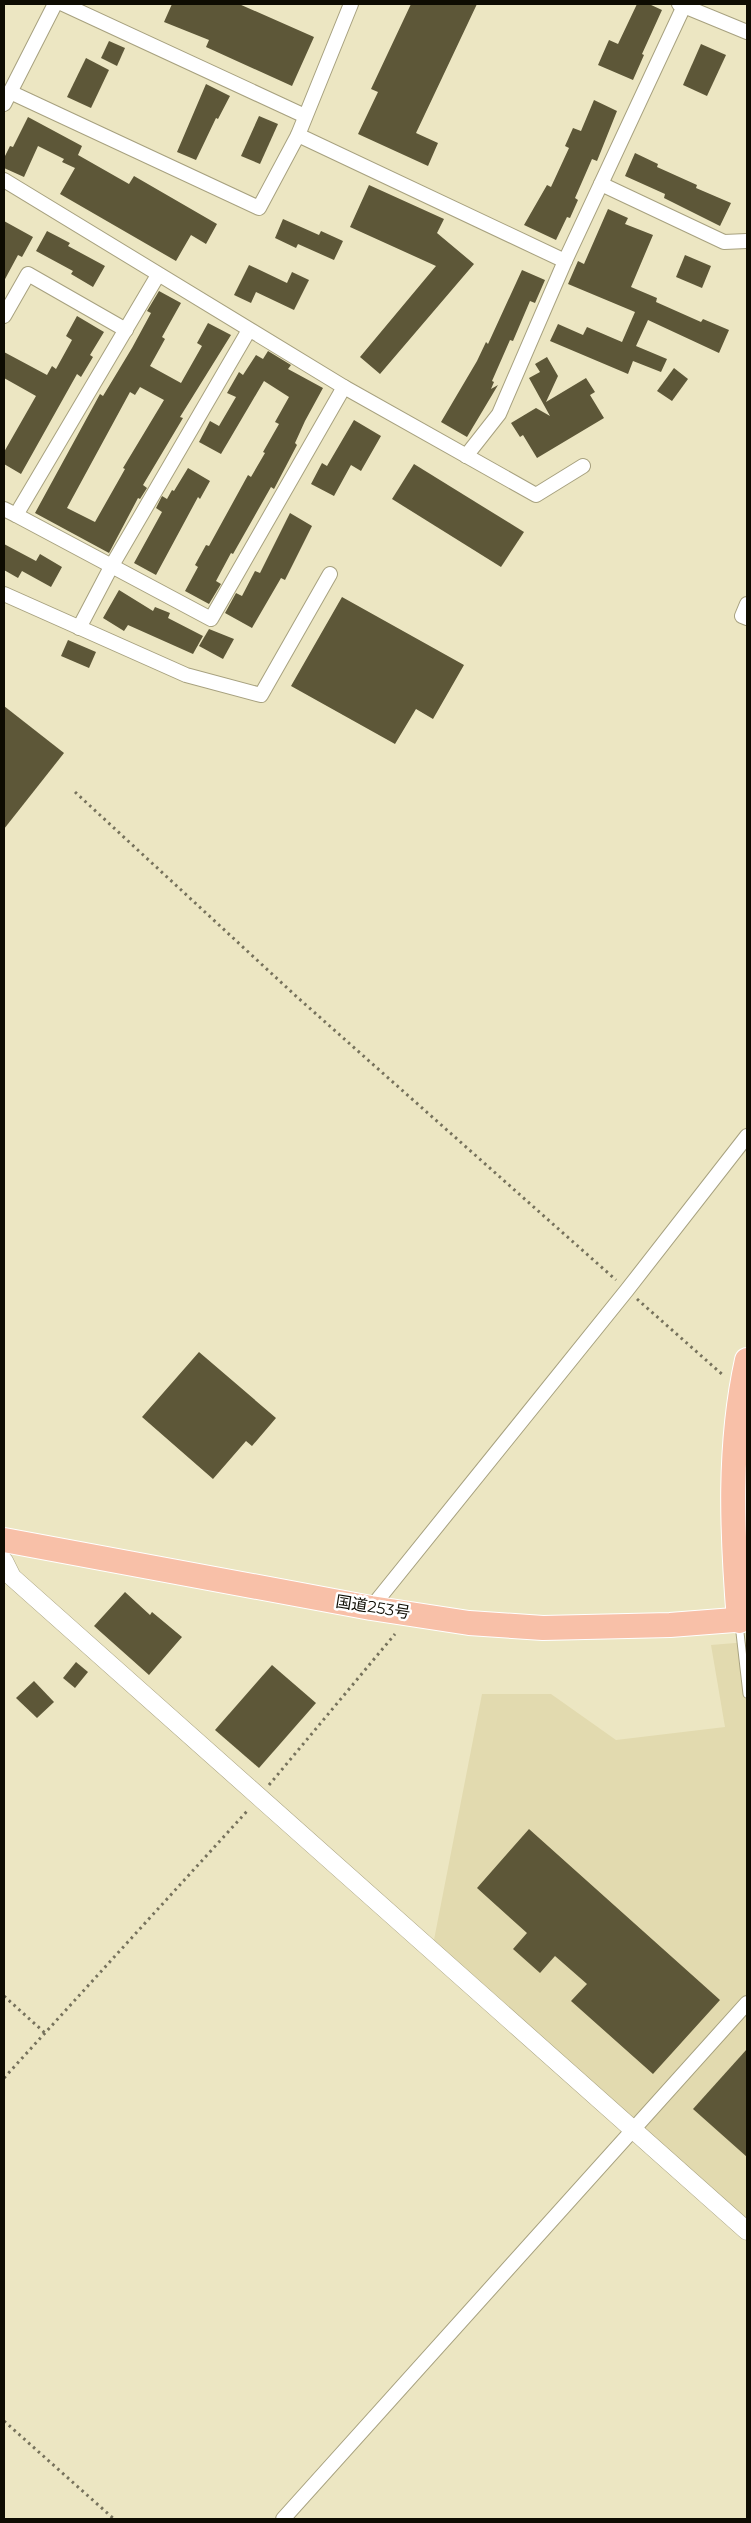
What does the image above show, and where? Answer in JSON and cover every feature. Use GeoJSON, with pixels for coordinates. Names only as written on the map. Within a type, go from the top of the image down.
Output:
{"type":"FeatureCollection","features":[{"type":"Feature","properties":{"kind":"highway"},"geometry":{"type":"LineString","coordinates":[[743,1620],[732,1543],[740,1455],[740,1390],[747,1360]]}},
{"type":"Feature","properties":{"kind":"highway","name":"国道253号"},"geometry":{"type":"LineString","coordinates":[[4,1540],[371,1608],[469,1623],[543,1628],[670,1626],[743,1620]]}},
{"type":"Feature","properties":{"kind":"street"},"geometry":{"type":"LineString","coordinates":[[55,4],[7,98],[259,208],[298,135],[344,26],[351,4]]}},
{"type":"Feature","properties":{"kind":"street"},"geometry":{"type":"LineString","coordinates":[[63,4],[305,116]]}},
{"type":"Feature","properties":{"kind":"street"},"geometry":{"type":"LineString","coordinates":[[466,456],[499,414],[565,261],[682,5],[747,32]]}},
{"type":"Feature","properties":{"kind":"street"},"geometry":{"type":"LineString","coordinates":[[298,135],[565,261]]}},
{"type":"Feature","properties":{"kind":"street"},"geometry":{"type":"LineString","coordinates":[[4,180],[158,276],[344,387],[536,495],[583,466]]}},
{"type":"Feature","properties":{"kind":"street"},"geometry":{"type":"LineString","coordinates":[[601,184],[724,242],[747,241]]}},
{"type":"Feature","properties":{"kind":"street"},"geometry":{"type":"LineString","coordinates":[[4,316],[28,274],[126,330]]}},
{"type":"Feature","properties":{"kind":"street"},"geometry":{"type":"LineString","coordinates":[[158,276],[126,330],[10,512],[211,619],[344,387]]}},
{"type":"Feature","properties":{"kind":"street"},"geometry":{"type":"LineString","coordinates":[[80,628],[111,567],[249,330]]}},
{"type":"Feature","properties":{"kind":"street"},"geometry":{"type":"LineString","coordinates":[[4,594],[186,675],[261,695],[330,574]]}},
{"type":"Feature","properties":{"kind":"street"},"geometry":{"type":"LineString","coordinates":[[747,604],[742,616],[747,618]]}},
{"type":"Feature","properties":{"kind":"street"},"geometry":{"type":"LineString","coordinates":[[371,1608],[627,1290],[747,1136]]}},
{"type":"Feature","properties":{"kind":"street"},"geometry":{"type":"LineString","coordinates":[[4,1561],[12,1577],[258,1798],[747,2231]]}},
{"type":"Feature","properties":{"kind":"street"},"geometry":{"type":"LineString","coordinates":[[283,2519],[747,2003]]}},
{"type":"Feature","properties":{"kind":"lane"},"geometry":{"type":"LineString","coordinates":[[743,1620],[747,1694]]}},
{"type":"Feature","properties":{"kind":"path"},"geometry":{"type":"LineString","coordinates":[[75,792],[297,997],[740,1390]]}},
{"type":"Feature","properties":{"kind":"path"},"geometry":{"type":"LineString","coordinates":[[4,2078],[258,1798],[394,1634]]}},
{"type":"Feature","properties":{"kind":"path"},"geometry":{"type":"LineString","coordinates":[[4,1996],[45,2033]]}},
{"type":"Feature","properties":{"kind":"path"},"geometry":{"type":"LineString","coordinates":[[4,2421],[114,2519]]}},
{"type":"Feature","properties":{"kind":"shaded area"},"geometry":{"type":"Polygon","coordinates":[[[747,1642],[747,2231],[432,1950],[482,1694],[551,1694],[616,1740],[725,1727],[711,1645],[747,1642]]]}},
{"type":"Feature","properties":{"kind":"building"},"geometry":{"type":"Polygon","coordinates":[[[172,4],[239,4],[314,37],[292,86],[206,47],[209,40],[164,22],[172,4]]]}},
{"type":"Feature","properties":{"kind":"building"},"geometry":{"type":"Polygon","coordinates":[[[411,4],[477,4],[416,133],[438,143],[428,166],[358,134],[378,92],[371,89],[411,4]]]}},
{"type":"Feature","properties":{"kind":"building"},"geometry":{"type":"Polygon","coordinates":[[[637,4],[649,4],[662,10],[642,54],[644,55],[633,80],[598,65],[609,40],[618,44],[637,4]]]}},
{"type":"Feature","properties":{"kind":"building"},"geometry":{"type":"Polygon","coordinates":[[[109,41],[125,48],[117,66],[101,58],[109,41]]]}},
{"type":"Feature","properties":{"kind":"building"},"geometry":{"type":"Polygon","coordinates":[[[701,44],[726,55],[707,96],[683,85],[701,44]]]}},
{"type":"Feature","properties":{"kind":"building"},"geometry":{"type":"Polygon","coordinates":[[[86,58],[109,70],[91,108],[67,97],[86,58]]]}},
{"type":"Feature","properties":{"kind":"building"},"geometry":{"type":"Polygon","coordinates":[[[206,84],[230,96],[218,119],[216,118],[196,160],[177,152],[206,84]]]}},
{"type":"Feature","properties":{"kind":"building"},"geometry":{"type":"Polygon","coordinates":[[[594,100],[617,111],[597,161],[592,159],[575,198],[578,200],[570,218],[567,217],[556,240],[524,225],[547,185],[551,187],[569,148],[565,146],[573,128],[581,131],[594,100]]]}},
{"type":"Feature","properties":{"kind":"building"},"geometry":{"type":"Polygon","coordinates":[[[259,116],[278,124],[260,164],[241,156],[259,116]]]}},
{"type":"Feature","properties":{"kind":"building"},"geometry":{"type":"Polygon","coordinates":[[[28,117],[82,146],[78,155],[129,184],[134,176],[217,224],[206,244],[191,235],[176,261],[60,194],[75,168],[62,162],[64,159],[38,146],[24,177],[4,168],[4,158],[10,146],[13,147],[28,117]]]}},
{"type":"Feature","properties":{"kind":"building"},"geometry":{"type":"Polygon","coordinates":[[[635,153],[658,164],[657,167],[697,185],[696,188],[731,203],[720,226],[664,198],[665,194],[625,176],[635,153]]]}},
{"type":"Feature","properties":{"kind":"building"},"geometry":{"type":"Polygon","coordinates":[[[369,185],[444,219],[437,233],[474,264],[380,374],[360,357],[436,266],[350,227],[369,185]]]}},
{"type":"Feature","properties":{"kind":"building"},"geometry":{"type":"Polygon","coordinates":[[[608,209],[628,218],[625,224],[653,235],[631,287],[657,298],[656,302],[701,322],[703,319],[729,330],[719,353],[648,320],[636,346],[667,359],[661,372],[633,361],[628,374],[550,341],[558,324],[583,335],[587,327],[622,342],[635,312],[568,284],[578,261],[584,264],[608,209]]]}},
{"type":"Feature","properties":{"kind":"building"},"geometry":{"type":"Polygon","coordinates":[[[283,219],[319,235],[321,231],[343,241],[334,260],[298,244],[296,248],[275,238],[283,219]]]}},
{"type":"Feature","properties":{"kind":"building"},"geometry":{"type":"Polygon","coordinates":[[[4,221],[33,237],[22,257],[18,255],[4,281],[4,221]]]}},
{"type":"Feature","properties":{"kind":"building"},"geometry":{"type":"Polygon","coordinates":[[[47,231],[70,243],[68,246],[105,266],[93,287],[71,274],[73,271],[36,251],[47,231]]]}},
{"type":"Feature","properties":{"kind":"building"},"geometry":{"type":"Polygon","coordinates":[[[685,255],[711,266],[702,288],[676,277],[685,255]]]}},
{"type":"Feature","properties":{"kind":"building"},"geometry":{"type":"Polygon","coordinates":[[[249,265],[287,283],[292,272],[309,280],[294,310],[256,292],[251,303],[234,295],[249,265]]]}},
{"type":"Feature","properties":{"kind":"building"},"geometry":{"type":"Polygon","coordinates":[[[522,270],[545,280],[535,303],[530,301],[513,341],[510,340],[492,381],[494,382],[491,389],[498,385],[467,437],[441,422],[486,342],[488,344],[522,270]]]}},
{"type":"Feature","properties":{"kind":"building"},"geometry":{"type":"Polygon","coordinates":[[[159,291],[181,303],[162,337],[165,339],[150,366],[181,383],[202,346],[197,343],[208,323],[231,335],[180,417],[183,418],[143,485],[147,488],[140,499],[138,498],[109,553],[35,513],[100,394],[103,396],[132,348],[151,313],[147,311],[159,291]],[[140,387],[135,395],[130,392],[67,508],[95,522],[125,469],[123,468],[164,400],[140,387]]]}},
{"type":"Feature","properties":{"kind":"building"},"geometry":{"type":"Polygon","coordinates":[[[77,316],[104,332],[90,355],[93,357],[81,377],[77,374],[21,474],[4,464],[4,452],[36,396],[4,378],[4,352],[47,375],[52,366],[56,369],[72,340],[66,336],[77,316]]]}},
{"type":"Feature","properties":{"kind":"building"},"geometry":{"type":"Polygon","coordinates":[[[268,351],[291,365],[288,369],[323,388],[305,421],[295,443],[297,445],[274,489],[271,487],[216,581],[221,584],[209,604],[185,591],[198,567],[195,565],[206,545],[209,546],[248,475],[251,477],[265,453],[263,452],[279,424],[275,422],[289,397],[264,381],[221,454],[199,442],[210,421],[219,426],[236,397],[227,393],[239,372],[243,375],[256,355],[263,359],[268,351]]]}},
{"type":"Feature","properties":{"kind":"building"},"geometry":{"type":"Polygon","coordinates":[[[547,357],[558,376],[546,402],[586,378],[595,392],[590,395],[604,418],[537,458],[523,435],[520,437],[511,423],[536,408],[550,416],[529,378],[540,372],[535,364],[547,357]]]}},
{"type":"Feature","properties":{"kind":"building"},"geometry":{"type":"Polygon","coordinates":[[[674,368],[688,379],[672,401],[657,391],[674,368]]]}},
{"type":"Feature","properties":{"kind":"building"},"geometry":{"type":"Polygon","coordinates":[[[354,420],[381,436],[361,471],[351,465],[334,496],[311,484],[322,463],[327,466],[354,420]]]}},
{"type":"Feature","properties":{"kind":"building"},"geometry":{"type":"Polygon","coordinates":[[[414,464],[524,532],[501,567],[392,499],[414,464]]]}},
{"type":"Feature","properties":{"kind":"building"},"geometry":{"type":"Polygon","coordinates":[[[188,468],[210,481],[200,499],[198,497],[156,575],[134,563],[162,512],[156,508],[162,496],[167,499],[188,468]]]}},
{"type":"Feature","properties":{"kind":"building"},"geometry":{"type":"Polygon","coordinates":[[[290,513],[312,526],[285,580],[281,578],[252,628],[225,613],[236,593],[242,596],[255,571],[260,573],[290,513]]]}},
{"type":"Feature","properties":{"kind":"building"},"geometry":{"type":"Polygon","coordinates":[[[4,544],[36,561],[40,554],[62,567],[51,587],[22,571],[18,578],[4,570],[4,544]]]}},
{"type":"Feature","properties":{"kind":"building"},"geometry":{"type":"Polygon","coordinates":[[[119,590],[153,611],[155,607],[170,613],[168,618],[203,636],[193,654],[128,625],[124,631],[103,618],[119,590]]]}},
{"type":"Feature","properties":{"kind":"building"},"geometry":{"type":"Polygon","coordinates":[[[342,597],[464,665],[433,719],[416,709],[395,744],[291,686],[342,597]]]}},
{"type":"Feature","properties":{"kind":"building"},"geometry":{"type":"Polygon","coordinates":[[[209,629],[234,639],[223,659],[199,646],[209,629]]]}},
{"type":"Feature","properties":{"kind":"building"},"geometry":{"type":"Polygon","coordinates":[[[68,640],[96,652],[89,668],[61,656],[68,640]]]}},
{"type":"Feature","properties":{"kind":"building"},"geometry":{"type":"Polygon","coordinates":[[[4,706],[64,753],[4,829],[4,706]]]}},
{"type":"Feature","properties":{"kind":"building"},"geometry":{"type":"Polygon","coordinates":[[[199,1352],[276,1418],[252,1446],[246,1441],[213,1479],[142,1417],[199,1352]]]}},
{"type":"Feature","properties":{"kind":"building"},"geometry":{"type":"Polygon","coordinates":[[[125,1592],[150,1615],[152,1612],[182,1637],[149,1675],[94,1626],[125,1592]]]}},
{"type":"Feature","properties":{"kind":"building"},"geometry":{"type":"Polygon","coordinates":[[[76,1662],[88,1672],[75,1688],[63,1678],[76,1662]]]}},
{"type":"Feature","properties":{"kind":"building"},"geometry":{"type":"Polygon","coordinates":[[[272,1665],[316,1703],[259,1768],[215,1730],[272,1665]]]}},
{"type":"Feature","properties":{"kind":"building"},"geometry":{"type":"Polygon","coordinates":[[[34,1681],[54,1702],[37,1718],[16,1698],[34,1681]]]}},
{"type":"Feature","properties":{"kind":"building"},"geometry":{"type":"Polygon","coordinates":[[[529,1829],[720,2000],[653,2074],[571,2001],[587,1984],[555,1956],[540,1973],[513,1949],[527,1933],[477,1888],[529,1829]]]}},
{"type":"Feature","properties":{"kind":"building"},"geometry":{"type":"Polygon","coordinates":[[[747,2049],[747,2157],[693,2109],[747,2049]]]}}]}
